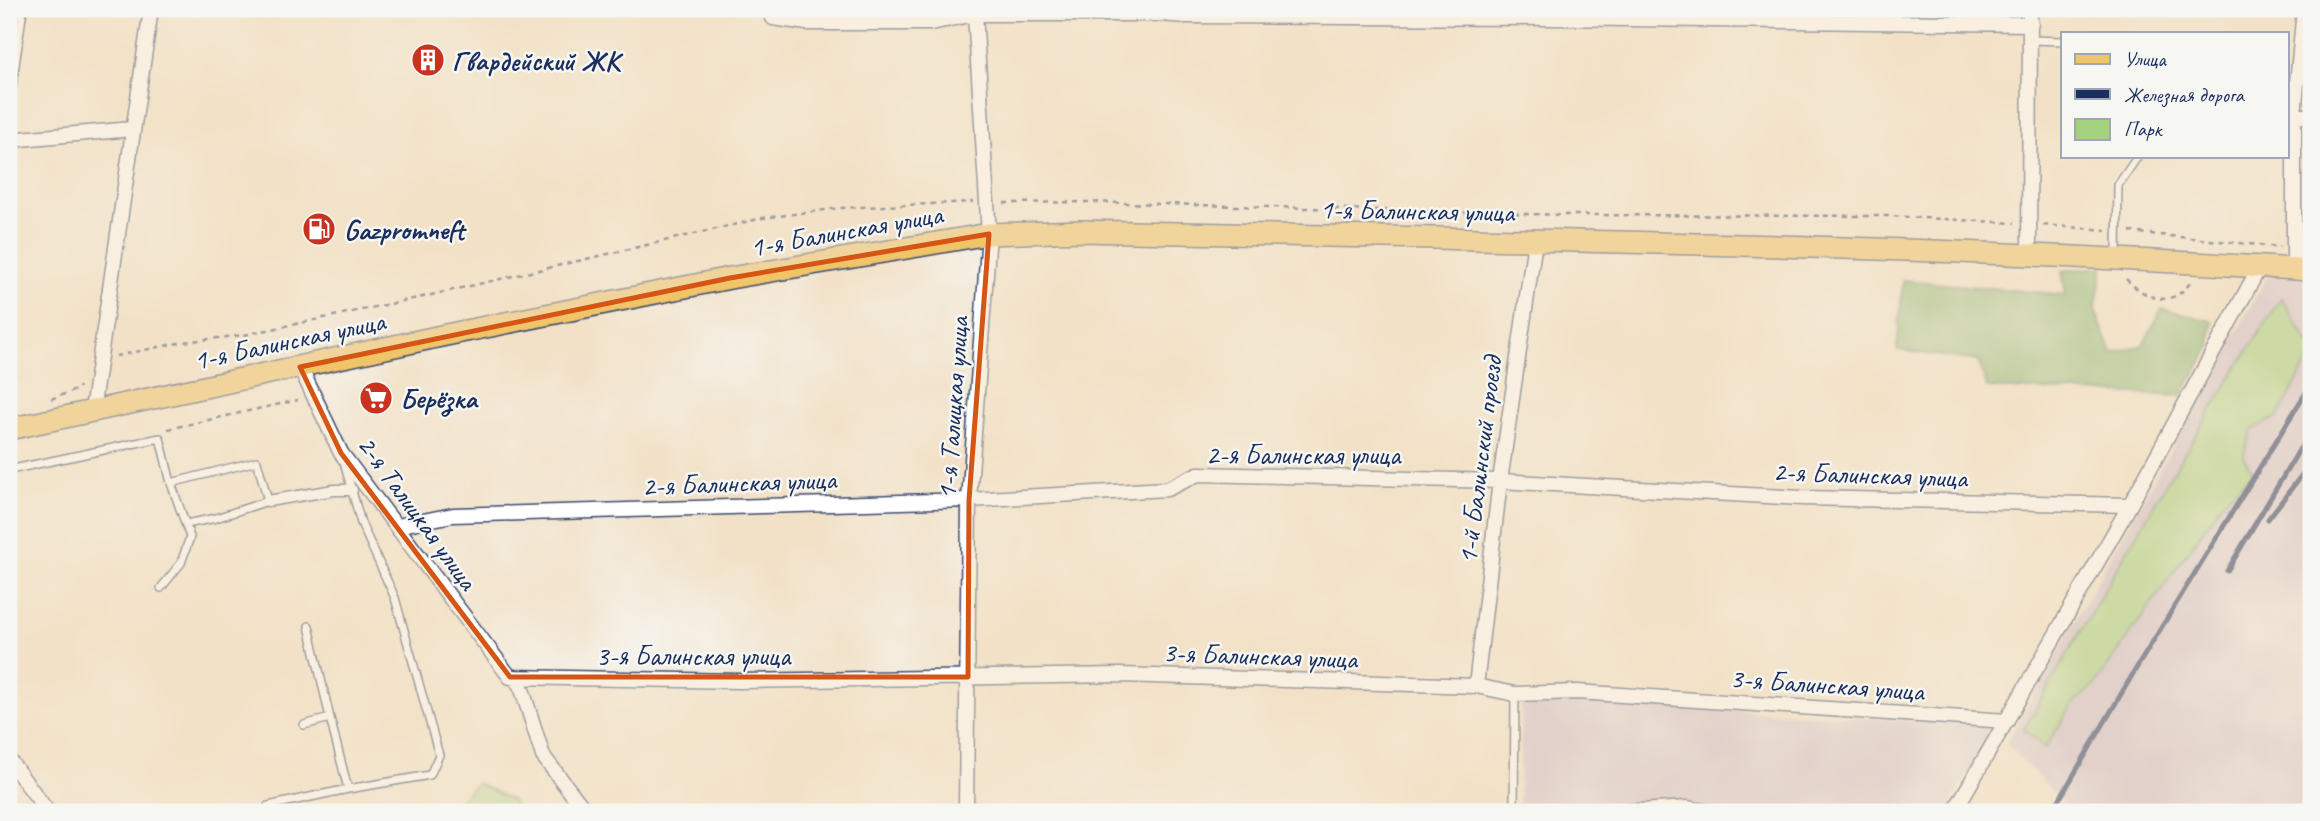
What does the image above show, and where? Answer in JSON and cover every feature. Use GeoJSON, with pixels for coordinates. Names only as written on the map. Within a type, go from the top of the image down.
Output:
{"type":"FeatureCollection","features":[{"type":"Feature","properties":{"kind":"main road","name":"1-я Балинская улица"},"geometry":{"type":"LineString","coordinates":[[9,429],[446,335],[730,278],[989,234],[1082,231],[1776,245],[2259,268],[2298,256]]}},
{"type":"Feature","properties":{"kind":"street"},"geometry":{"type":"LineString","coordinates":[[92,411],[151,9]]}},
{"type":"Feature","properties":{"kind":"street"},"geometry":{"type":"LineString","coordinates":[[2029,256],[2030,9]]}},
{"type":"Feature","properties":{"kind":"street"},"geometry":{"type":"LineString","coordinates":[[2298,256],[2294,115],[2304,9]]}},
{"type":"Feature","properties":{"kind":"street"},"geometry":{"type":"LineString","coordinates":[[773,18],[807,23],[931,23],[977,12],[2031,24]]}},
{"type":"Feature","properties":{"kind":"street","name":"1-я Талицкая улица"},"geometry":{"type":"LineString","coordinates":[[966,812],[969,500],[989,234],[977,12]]}},
{"type":"Feature","properties":{"kind":"street"},"geometry":{"type":"LineString","coordinates":[[2294,115],[2311,117]]}},
{"type":"Feature","properties":{"kind":"street"},"geometry":{"type":"LineString","coordinates":[[9,140],[132,129]]}},
{"type":"Feature","properties":{"kind":"street","name":"1-й Балинский проезд"},"geometry":{"type":"LineString","coordinates":[[1476,686],[1500,481],[1535,241]]}},
{"type":"Feature","properties":{"kind":"street"},"geometry":{"type":"LineString","coordinates":[[1954,812],[2130,505],[2259,268]]}},
{"type":"Feature","properties":{"kind":"street","name":"2-я Талицкая улица"},"geometry":{"type":"LineString","coordinates":[[300,368],[341,453],[522,689],[543,756],[586,812]]}},
{"type":"Feature","properties":{"kind":"street","name":"2-я Балинская улица"},"geometry":{"type":"LineString","coordinates":[[397,526],[453,515],[969,500],[1167,489],[1198,474],[1500,481],[1802,498],[2130,505]]}},
{"type":"Feature","properties":{"kind":"street"},"geometry":{"type":"LineString","coordinates":[[268,501],[310,493],[352,490]]}},
{"type":"Feature","properties":{"kind":"street","name":"3-я Балинская улица"},"geometry":{"type":"LineString","coordinates":[[513,677],[740,681],[1121,675],[1476,686],[1516,694],[1577,692],[2007,721]]}},
{"type":"Feature","properties":{"kind":"street"},"geometry":{"type":"LineString","coordinates":[[9,760],[48,812]]}},
{"type":"Feature","properties":{"kind":"street"},"geometry":{"type":"LineString","coordinates":[[1624,812],[1687,808],[1710,812]]}},
{"type":"Feature","properties":{"kind":"lane"},"geometry":{"type":"LineString","coordinates":[[9,108],[23,9]]}},
{"type":"Feature","properties":{"kind":"lane"},"geometry":{"type":"LineString","coordinates":[[2031,40],[2061,41]]}},
{"type":"Feature","properties":{"kind":"lane"},"geometry":{"type":"LineString","coordinates":[[2117,260],[2118,185],[2137,158]]}},
{"type":"Feature","properties":{"kind":"lane"},"geometry":{"type":"LineString","coordinates":[[2298,256],[2311,236]]}},
{"type":"Feature","properties":{"kind":"lane"},"geometry":{"type":"LineString","coordinates":[[9,470],[160,438],[171,483],[190,537],[181,563],[161,588]]}},
{"type":"Feature","properties":{"kind":"lane"},"geometry":{"type":"LineString","coordinates":[[268,806],[430,775],[439,755],[396,598],[361,523],[341,453]]}},
{"type":"Feature","properties":{"kind":"lane"},"geometry":{"type":"LineString","coordinates":[[171,483],[257,461],[268,501],[216,518],[186,524]]}},
{"type":"Feature","properties":{"kind":"lane"},"geometry":{"type":"LineString","coordinates":[[309,626],[348,789]]}},
{"type":"Feature","properties":{"kind":"lane"},"geometry":{"type":"LineString","coordinates":[[1514,812],[1516,694]]}},
{"type":"Feature","properties":{"kind":"lane"},"geometry":{"type":"LineString","coordinates":[[304,725],[330,718]]}},
{"type":"Feature","properties":{"kind":"path"},"geometry":{"type":"LineString","coordinates":[[47,400],[78,389],[86,362],[183,342],[244,335],[283,327],[763,218],[840,208],[962,201],[1565,215],[1888,216],[2117,231],[2298,256]]}},
{"type":"Feature","properties":{"kind":"path"},"geometry":{"type":"LineString","coordinates":[[2117,260],[2126,280],[2146,297],[2165,299],[2185,290],[2208,264]]}},
{"type":"Feature","properties":{"kind":"path"},"geometry":{"type":"LineString","coordinates":[[185,425],[296,402],[312,391]]}},
{"type":"Feature","properties":{"kind":"highlighted area"},"geometry":{"type":"Polygon","coordinates":[[[989,234],[969,500],[968,677],[510,677],[341,453],[300,367],[730,278],[989,234]]]}},
{"type":"Feature","properties":{"kind":"shaded area"},"geometry":{"type":"Polygon","coordinates":[[[2270,272],[2311,277],[2311,812],[2073,812],[2006,744],[2270,272]]]}},
{"type":"Feature","properties":{"kind":"shaded area"},"geometry":{"type":"Polygon","coordinates":[[[1581,698],[1680,707],[1996,725],[1945,812],[1519,812],[1521,701],[1581,698]]]}},
{"type":"Feature","properties":{"kind":"green space"},"geometry":{"type":"Polygon","coordinates":[[[2103,267],[2095,310],[2112,353],[2143,345],[2162,309],[2212,321],[2210,348],[2181,396],[1987,388],[1978,361],[1897,350],[1903,280],[2066,295],[2062,271],[2103,267]]]}},
{"type":"Feature","properties":{"kind":"green space"},"geometry":{"type":"Polygon","coordinates":[[[2281,298],[2311,347],[2311,356],[2278,417],[2252,430],[2243,457],[2253,472],[2222,503],[2094,686],[2074,703],[2045,748],[2024,729],[2174,470],[2281,298]]]}},
{"type":"Feature","properties":{"kind":"green space"},"geometry":{"type":"Polygon","coordinates":[[[477,783],[513,801],[517,812],[448,812],[477,783]]]}},
{"type":"Feature","properties":{"kind":"railway"},"geometry":{"type":"LineString","coordinates":[[2052,812],[2134,672],[2311,384]]}},
{"type":"Feature","properties":{"kind":"railway"},"geometry":{"type":"LineString","coordinates":[[2227,571],[2311,430]]}},
{"type":"Feature","properties":{"kind":"railway"},"geometry":{"type":"LineString","coordinates":[[2268,519],[2311,463]]}},
{"type":"Feature","properties":{"kind":"place","name":"Гвардейский ЖК"},"geometry":{"type":"Point","coordinates":[428,60]}},
{"type":"Feature","properties":{"kind":"place","name":"Gazpromneft"},"geometry":{"type":"Point","coordinates":[319,229]}},
{"type":"Feature","properties":{"kind":"place","name":"Берёзка"},"geometry":{"type":"Point","coordinates":[376,398]}}]}
